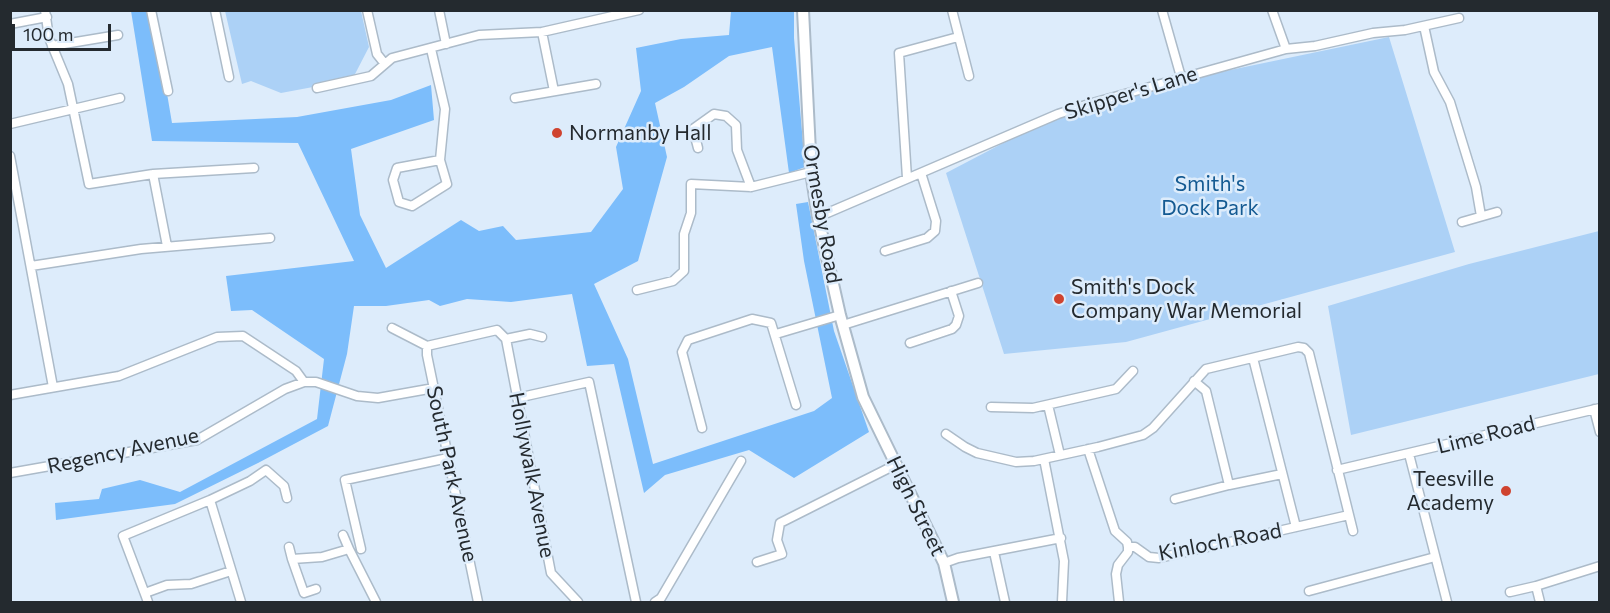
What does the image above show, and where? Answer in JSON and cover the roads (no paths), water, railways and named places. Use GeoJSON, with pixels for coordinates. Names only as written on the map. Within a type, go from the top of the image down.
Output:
{"type":"FeatureCollection","features":[{"type":"Feature","properties":{"kind":"main road","name":"Ormesby Road"},"geometry":{"type":"LineString","coordinates":[[803,10],[811,172],[818,217],[857,379],[869,413]]}},
{"type":"Feature","properties":{"kind":"main road","name":"High Street"},"geometry":{"type":"LineString","coordinates":[[869,413],[897,464],[944,563],[953,603]]}},
{"type":"Feature","properties":{"kind":"street"},"geometry":{"type":"LineString","coordinates":[[151,10],[168,91]]}},
{"type":"Feature","properties":{"kind":"street"},"geometry":{"type":"LineString","coordinates":[[215,10],[229,77]]}},
{"type":"Feature","properties":{"kind":"street"},"geometry":{"type":"LineString","coordinates":[[367,10],[377,54],[385,64]]}},
{"type":"Feature","properties":{"kind":"street"},"geometry":{"type":"LineString","coordinates":[[439,10],[446,44]]}},
{"type":"Feature","properties":{"kind":"street"},"geometry":{"type":"LineString","coordinates":[[317,88],[370,76],[392,58],[479,35],[542,32],[639,10]]}},
{"type":"Feature","properties":{"kind":"street"},"geometry":{"type":"LineString","coordinates":[[952,10],[969,76]]}},
{"type":"Feature","properties":{"kind":"street"},"geometry":{"type":"LineString","coordinates":[[1162,10],[1181,77]]}},
{"type":"Feature","properties":{"kind":"street"},"geometry":{"type":"LineString","coordinates":[[1272,10],[1286,49]]}},
{"type":"Feature","properties":{"kind":"street"},"geometry":{"type":"LineString","coordinates":[[10,24],[46,14],[49,38],[68,84],[90,184],[153,174],[254,168]]}},
{"type":"Feature","properties":{"kind":"street","name":"Skipper's Lane"},"geometry":{"type":"LineString","coordinates":[[818,217],[1058,114],[1181,77],[1286,49],[1314,46],[1373,33],[1405,30],[1459,18]]}},
{"type":"Feature","properties":{"kind":"street"},"geometry":{"type":"LineString","coordinates":[[1424,26],[1434,72],[1450,102],[1476,187],[1481,216]]}},
{"type":"Feature","properties":{"kind":"street"},"geometry":{"type":"LineString","coordinates":[[542,32],[554,91]]}},
{"type":"Feature","properties":{"kind":"street"},"geometry":{"type":"LineString","coordinates":[[52,46],[118,35]]}},
{"type":"Feature","properties":{"kind":"street"},"geometry":{"type":"LineString","coordinates":[[907,178],[899,53],[958,37]]}},
{"type":"Feature","properties":{"kind":"street"},"geometry":{"type":"LineString","coordinates":[[431,49],[445,109],[440,160],[447,184],[412,206],[399,202],[393,180],[396,168],[440,160]]}},
{"type":"Feature","properties":{"kind":"street"},"geometry":{"type":"LineString","coordinates":[[515,98],[596,84]]}},
{"type":"Feature","properties":{"kind":"street"},"geometry":{"type":"LineString","coordinates":[[10,124],[120,98]]}},
{"type":"Feature","properties":{"kind":"street"},"geometry":{"type":"LineString","coordinates":[[698,148],[693,129],[714,114],[726,116],[736,125],[737,150],[751,187]]}},
{"type":"Feature","properties":{"kind":"street"},"geometry":{"type":"LineString","coordinates":[[10,156],[53,387]]}},
{"type":"Feature","properties":{"kind":"street"},"geometry":{"type":"LineString","coordinates":[[637,291],[673,281],[684,271],[684,234],[691,213],[691,184],[751,187],[811,172]]}},
{"type":"Feature","properties":{"kind":"street"},"geometry":{"type":"LineString","coordinates":[[885,251],[927,238],[935,231],[936,221],[921,173]]}},
{"type":"Feature","properties":{"kind":"street"},"geometry":{"type":"LineString","coordinates":[[153,174],[166,246]]}},
{"type":"Feature","properties":{"kind":"street"},"geometry":{"type":"LineString","coordinates":[[1462,222],[1497,212]]}},
{"type":"Feature","properties":{"kind":"street"},"geometry":{"type":"LineString","coordinates":[[31,266],[166,246],[270,238]]}},
{"type":"Feature","properties":{"kind":"street"},"geometry":{"type":"LineString","coordinates":[[776,334],[842,320],[978,283]]}},
{"type":"Feature","properties":{"kind":"street"},"geometry":{"type":"LineString","coordinates":[[910,343],[956,326],[959,316],[951,291]]}},
{"type":"Feature","properties":{"kind":"street"},"geometry":{"type":"LineString","coordinates":[[702,428],[682,352],[688,340],[752,319],[771,323],[796,405]]}},
{"type":"Feature","properties":{"kind":"street"},"geometry":{"type":"LineString","coordinates":[[392,328],[427,346],[497,330],[506,339],[530,334],[542,337]]}},
{"type":"Feature","properties":{"kind":"street"},"geometry":{"type":"LineString","coordinates":[[10,395],[119,376],[217,337],[243,336],[296,371],[304,382],[316,382],[357,396],[378,398],[434,388]]}},
{"type":"Feature","properties":{"kind":"street","name":"Hollywalk Avenue"},"geometry":{"type":"LineString","coordinates":[[506,339],[551,573],[578,603]]}},
{"type":"Feature","properties":{"kind":"street","name":"South Park Avenue"},"geometry":{"type":"LineString","coordinates":[[427,346],[478,603]]}},
{"type":"Feature","properties":{"kind":"street"},"geometry":{"type":"LineString","coordinates":[[946,434],[971,450],[1016,462],[1044,459],[1088,449],[1143,435],[1153,428],[1206,369],[1298,347],[1304,348],[1309,354],[1353,531]]}},
{"type":"Feature","properties":{"kind":"street"},"geometry":{"type":"LineString","coordinates":[[1253,358],[1296,527]]}},
{"type":"Feature","properties":{"kind":"street"},"geometry":{"type":"LineString","coordinates":[[991,407],[1033,408],[1116,388],[1133,371]]}},
{"type":"Feature","properties":{"kind":"street"},"geometry":{"type":"LineString","coordinates":[[1194,381],[1206,391],[1229,485]]}},
{"type":"Feature","properties":{"kind":"street","name":"Regency Avenue"},"geometry":{"type":"LineString","coordinates":[[10,473],[197,440],[285,389],[304,382]]}},
{"type":"Feature","properties":{"kind":"street"},"geometry":{"type":"LineString","coordinates":[[517,398],[590,382],[636,603]]}},
{"type":"Feature","properties":{"kind":"street"},"geometry":{"type":"LineString","coordinates":[[1048,405],[1060,455]]}},
{"type":"Feature","properties":{"kind":"street"},"geometry":{"type":"LineString","coordinates":[[1597,409],[1599,432]]}},
{"type":"Feature","properties":{"kind":"street","name":"Lime Road"},"geometry":{"type":"LineString","coordinates":[[1337,470],[1597,409]]}},
{"type":"Feature","properties":{"kind":"street","name":"Kinloch Road"},"geometry":{"type":"LineString","coordinates":[[1088,449],[1113,526],[1127,542],[1128,547],[1135,547],[1149,557],[1159,558],[1349,515]]}},
{"type":"Feature","properties":{"kind":"street"},"geometry":{"type":"LineString","coordinates":[[1409,454],[1447,603]]}},
{"type":"Feature","properties":{"kind":"street"},"geometry":{"type":"LineString","coordinates":[[361,549],[345,480],[448,458]]}},
{"type":"Feature","properties":{"kind":"street"},"geometry":{"type":"LineString","coordinates":[[1044,459],[1064,561],[1062,603]]}},
{"type":"Feature","properties":{"kind":"street"},"geometry":{"type":"LineString","coordinates":[[656,603],[741,461]]}},
{"type":"Feature","properties":{"kind":"street"},"geometry":{"type":"LineString","coordinates":[[757,562],[782,554],[777,540],[780,523],[897,464]]}},
{"type":"Feature","properties":{"kind":"street"},"geometry":{"type":"LineString","coordinates":[[148,603],[123,536],[210,500],[250,481],[266,470],[284,486],[287,498]]}},
{"type":"Feature","properties":{"kind":"street"},"geometry":{"type":"LineString","coordinates":[[1175,499],[1282,474]]}},
{"type":"Feature","properties":{"kind":"street"},"geometry":{"type":"LineString","coordinates":[[210,500],[241,603]]}},
{"type":"Feature","properties":{"kind":"street"},"geometry":{"type":"LineString","coordinates":[[343,535],[376,603]]}},
{"type":"Feature","properties":{"kind":"street"},"geometry":{"type":"LineString","coordinates":[[944,563],[958,558],[1061,538]]}},
{"type":"Feature","properties":{"kind":"street"},"geometry":{"type":"LineString","coordinates":[[289,547],[309,603]]}},
{"type":"Feature","properties":{"kind":"street"},"geometry":{"type":"LineString","coordinates":[[1119,603],[1116,574],[1118,565],[1128,552],[1128,547]]}},
{"type":"Feature","properties":{"kind":"street"},"geometry":{"type":"LineString","coordinates":[[292,559],[322,557],[349,549]]}},
{"type":"Feature","properties":{"kind":"street"},"geometry":{"type":"LineString","coordinates":[[994,552],[1005,603]]}},
{"type":"Feature","properties":{"kind":"street"},"geometry":{"type":"LineString","coordinates":[[1308,591],[1435,557]]}},
{"type":"Feature","properties":{"kind":"street"},"geometry":{"type":"LineString","coordinates":[[1510,592],[1599,566]]}},
{"type":"Feature","properties":{"kind":"street"},"geometry":{"type":"LineString","coordinates":[[145,593],[167,585],[191,584],[231,571]]}},
{"type":"Feature","properties":{"kind":"street"},"geometry":{"type":"LineString","coordinates":[[1536,586],[1539,603]]}},
{"type":"Feature","properties":{"kind":"street"},"geometry":{"type":"LineString","coordinates":[[304,593],[316,589]]}},
{"type":"Feature","properties":{"kind":"place","name":"Normanby Hall"},"geometry":{"type":"Point","coordinates":[557,133]}},
{"type":"Feature","properties":{"kind":"place","name":"Smith's Dock Company War Memorial"},"geometry":{"type":"Point","coordinates":[1059,299]}},
{"type":"Feature","properties":{"kind":"place","name":"Teesville Academy"},"geometry":{"type":"Point","coordinates":[1506,491]}},
{"type":"Feature","properties":{"kind":"park label","name":"Smith's Dock Park"},"geometry":{"type":"Point","coordinates":[1210,196]}}]}
